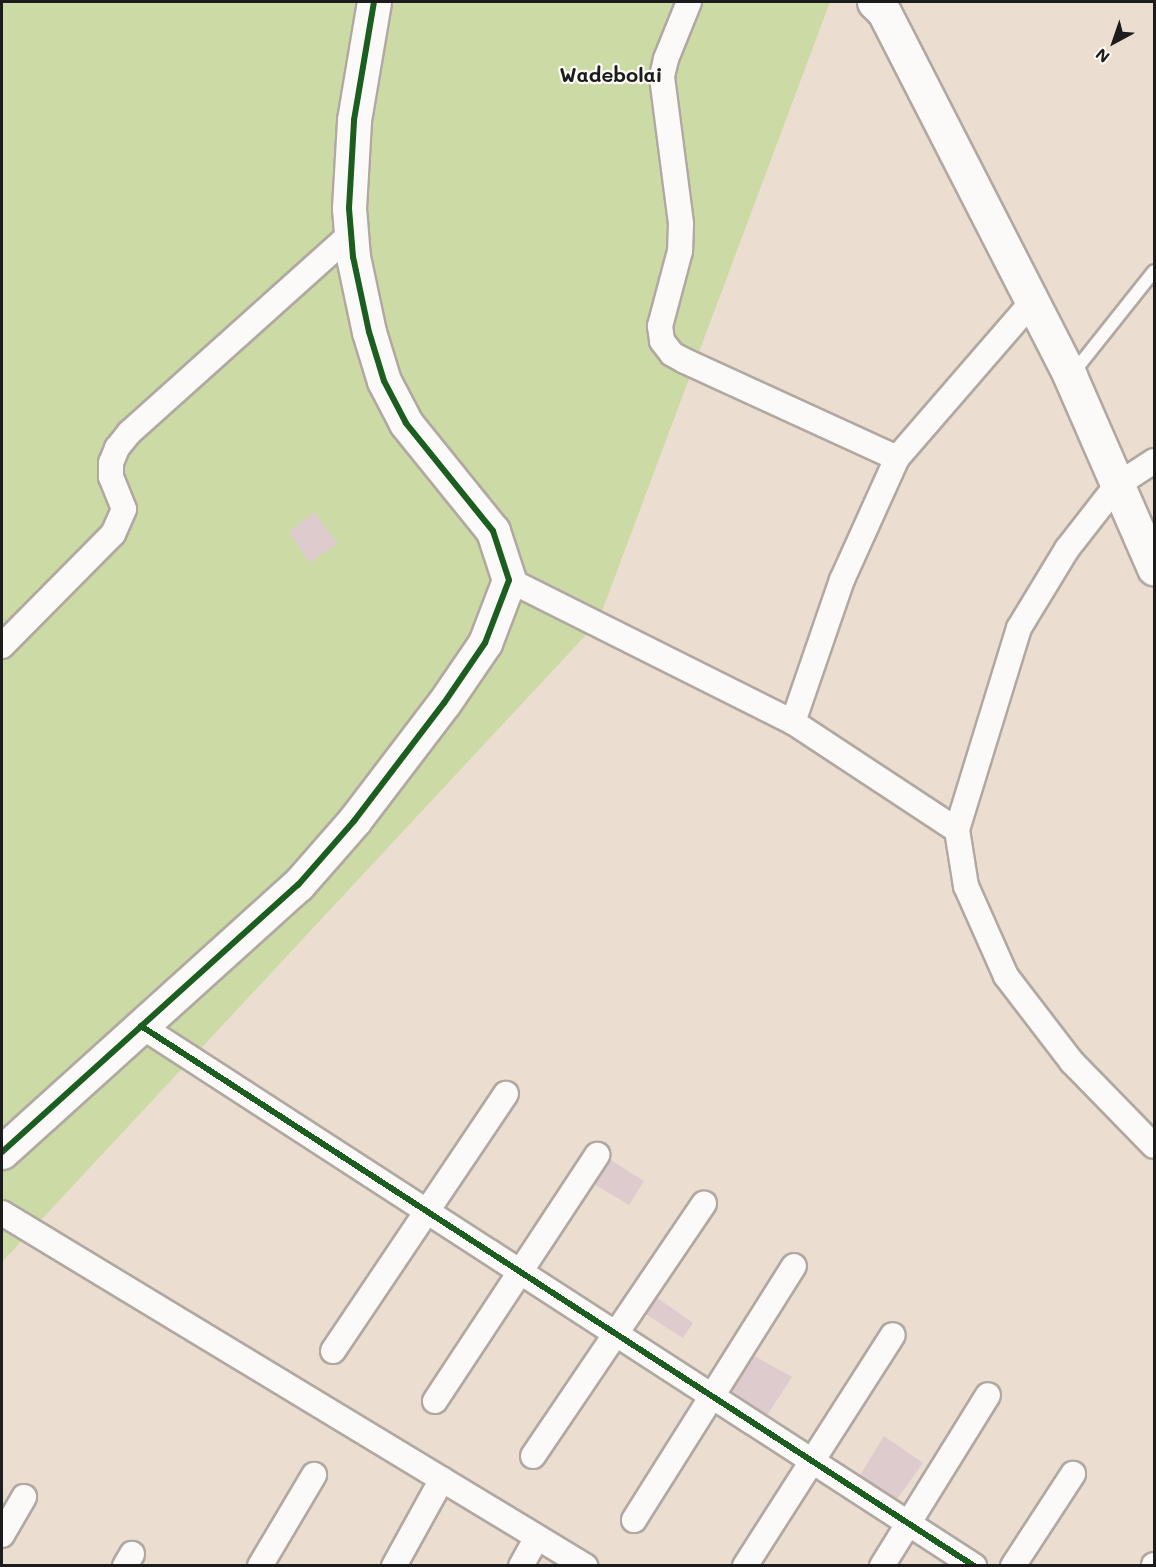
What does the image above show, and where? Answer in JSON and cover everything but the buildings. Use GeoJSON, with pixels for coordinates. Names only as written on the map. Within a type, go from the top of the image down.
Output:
{"type":"FeatureCollection","features":[{"type":"Feature","properties":{"kind":"street"},"geometry":{"type":"LineString","coordinates":[[2,1152],[298,885],[354,821],[404,758],[485,643],[509,580],[493,531],[406,423],[384,381],[369,332],[351,234],[349,208],[354,120],[374,2]]}},
{"type":"Feature","properties":{"kind":"street"},"geometry":{"type":"LineString","coordinates":[[689,2],[666,59],[662,77],[681,224],[680,251],[660,326],[662,341],[672,354],[685,361],[897,458]]}},
{"type":"Feature","properties":{"kind":"street"},"geometry":{"type":"LineString","coordinates":[[874,2],[885,12],[1070,376],[1155,568]]}},
{"type":"Feature","properties":{"kind":"street"},"geometry":{"type":"LineString","coordinates":[[2,646],[103,546],[121,521],[124,508],[111,477],[111,464],[117,447],[129,433],[351,234]]}},
{"type":"Feature","properties":{"kind":"street"},"geometry":{"type":"LineString","coordinates":[[793,723],[842,580],[897,458],[1032,302]]}},
{"type":"Feature","properties":{"kind":"street"},"geometry":{"type":"LineString","coordinates":[[1155,461],[1117,486],[1067,549],[1019,628],[957,830],[966,886],[1006,975],[1072,1062],[1155,1146]]}},
{"type":"Feature","properties":{"kind":"street"},"geometry":{"type":"LineString","coordinates":[[509,580],[793,723],[957,830]]}},
{"type":"Feature","properties":{"kind":"street"},"geometry":{"type":"LineString","coordinates":[[141,1026],[520,1274],[974,1566]]}},
{"type":"Feature","properties":{"kind":"street"},"geometry":{"type":"LineString","coordinates":[[333,1351],[506,1094]]}},
{"type":"Feature","properties":{"kind":"street"},"geometry":{"type":"LineString","coordinates":[[435,1401],[597,1155]]}},
{"type":"Feature","properties":{"kind":"street"},"geometry":{"type":"LineString","coordinates":[[533,1456],[704,1203]]}},
{"type":"Feature","properties":{"kind":"street"},"geometry":{"type":"LineString","coordinates":[[2,1213],[585,1566]]}},
{"type":"Feature","properties":{"kind":"street"},"geometry":{"type":"LineString","coordinates":[[634,1520],[794,1266]]}},
{"type":"Feature","properties":{"kind":"street"},"geometry":{"type":"LineString","coordinates":[[745,1566],[893,1335]]}},
{"type":"Feature","properties":{"kind":"street"},"geometry":{"type":"LineString","coordinates":[[882,1566],[988,1395]]}},
{"type":"Feature","properties":{"kind":"street"},"geometry":{"type":"LineString","coordinates":[[1013,1566],[1073,1473]]}},
{"type":"Feature","properties":{"kind":"street"},"geometry":{"type":"LineString","coordinates":[[260,1566],[314,1475]]}},
{"type":"Feature","properties":{"kind":"street"},"geometry":{"type":"LineString","coordinates":[[394,1566],[442,1479]]}},
{"type":"Feature","properties":{"kind":"street"},"geometry":{"type":"LineString","coordinates":[[2,1535],[24,1497]]}},
{"type":"Feature","properties":{"kind":"street"},"geometry":{"type":"LineString","coordinates":[[521,1566],[537,1537]]}},
{"type":"Feature","properties":{"kind":"lane"},"geometry":{"type":"LineString","coordinates":[[1070,376],[1155,272]]}},
{"type":"Feature","properties":{"kind":"green space"},"geometry":{"type":"Polygon","coordinates":[[[2,2],[830,2],[598,622],[2,1262],[2,2]]]}},
{"type":"Feature","properties":{"kind":"cycle path"},"geometry":{"type":"LineString","coordinates":[[2,1152],[298,885],[354,821],[444,703],[485,643],[509,580],[493,531],[406,423],[384,381],[369,332],[353,257],[349,208],[354,120],[374,2]]}},
{"type":"Feature","properties":{"kind":"cycle path"},"geometry":{"type":"LineString","coordinates":[[141,1026],[974,1566]]}},
{"type":"Feature","properties":{"kind":"district","name":"Wadebolai"},"geometry":{"type":"Point","coordinates":[611,74]}}]}
